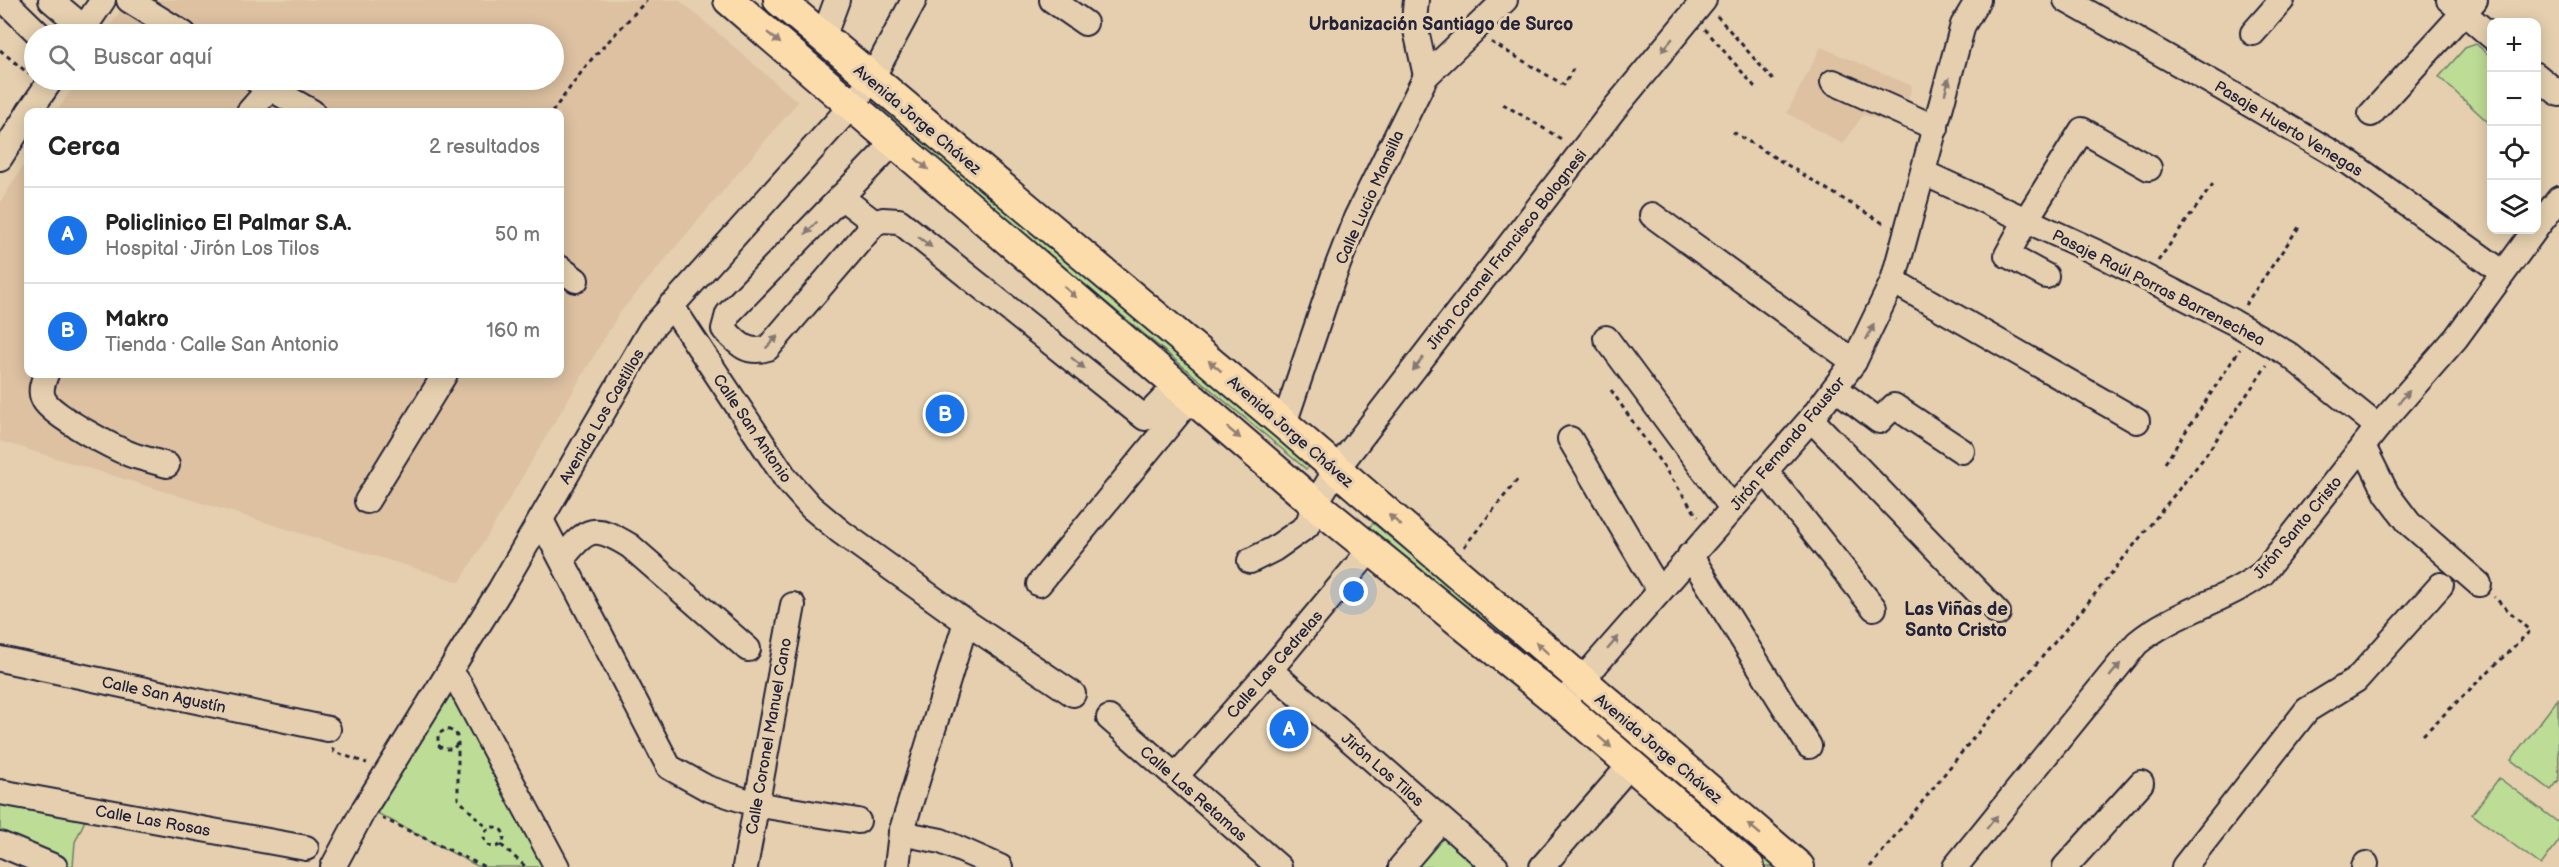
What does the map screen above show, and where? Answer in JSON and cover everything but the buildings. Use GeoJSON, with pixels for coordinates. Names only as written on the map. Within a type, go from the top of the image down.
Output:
{"type":"FeatureCollection","features":[{"type":"Feature","properties":{"kind":"main road","name":"Avenida Jorge Chávez"},"geometry":{"type":"LineString","coordinates":[[729,0],[853,104],[1315,504],[1561,704],[1749,867]]}},
{"type":"Feature","properties":{"kind":"main road","name":"Avenida Jorge Chávez"},"geometry":{"type":"LineString","coordinates":[[778,0],[1284,424],[1580,681],[1799,867]]}},
{"type":"Feature","properties":{"kind":"street"},"geometry":{"type":"LineString","coordinates":[[4,0],[29,24]]}},
{"type":"Feature","properties":{"kind":"street"},"geometry":{"type":"LineString","coordinates":[[51,0],[75,24]]}},
{"type":"Feature","properties":{"kind":"street"},"geometry":{"type":"LineString","coordinates":[[87,24],[103,0]]}},
{"type":"Feature","properties":{"kind":"street"},"geometry":{"type":"LineString","coordinates":[[129,0],[168,24]]}},
{"type":"Feature","properties":{"kind":"street"},"geometry":{"type":"LineString","coordinates":[[823,38],[837,0]]}},
{"type":"Feature","properties":{"kind":"street","name":"Avenida Los Castillos"},"geometry":{"type":"LineString","coordinates":[[333,867],[364,809],[541,520],[651,329],[853,104],[871,80],[914,0]]}},
{"type":"Feature","properties":{"kind":"street"},"geometry":{"type":"LineString","coordinates":[[1052,0],[1085,23]]}},
{"type":"Feature","properties":{"kind":"street"},"geometry":{"type":"LineString","coordinates":[[1416,0],[1414,21],[1426,76]]}},
{"type":"Feature","properties":{"kind":"street","name":"Calle Lucio Mansilla"},"geometry":{"type":"LineString","coordinates":[[1284,424],[1356,218],[1426,76],[1505,0]]}},
{"type":"Feature","properties":{"kind":"street","name":"Jirón Fernando Faustor"},"geometry":{"type":"LineString","coordinates":[[1561,704],[1811,419],[1854,362],[1893,280],[1963,25],[1978,0]]}},
{"type":"Feature","properties":{"kind":"street","name":"Pasaje Huerto Venegas"},"geometry":{"type":"LineString","coordinates":[[2066,0],[2350,163],[2502,272]]}},
{"type":"Feature","properties":{"kind":"street"},"geometry":{"type":"LineString","coordinates":[[2253,33],[2282,0]]}},
{"type":"Feature","properties":{"kind":"street"},"geometry":{"type":"LineString","coordinates":[[2371,114],[2462,4],[2487,32]]}},
{"type":"Feature","properties":{"kind":"street","name":"Jirón Coronel Francisco Bolognesi"},"geometry":{"type":"LineString","coordinates":[[1250,561],[1274,549],[1307,526],[1315,504],[1336,470],[1582,151],[1700,5]]}},
{"type":"Feature","properties":{"kind":"street"},"geometry":{"type":"LineString","coordinates":[[2541,79],[2559,94]]}},
{"type":"Feature","properties":{"kind":"street"},"geometry":{"type":"LineString","coordinates":[[1833,82],[1936,128]]}},
{"type":"Feature","properties":{"kind":"street"},"geometry":{"type":"LineString","coordinates":[[32,108],[44,90]]}},
{"type":"Feature","properties":{"kind":"street"},"geometry":{"type":"LineString","coordinates":[[251,108],[260,90]]}},
{"type":"Feature","properties":{"kind":"street"},"geometry":{"type":"LineString","coordinates":[[274,90],[305,108]]}},
{"type":"Feature","properties":{"kind":"street"},"geometry":{"type":"LineString","coordinates":[[0,158],[24,121]]}},
{"type":"Feature","properties":{"kind":"street"},"geometry":{"type":"LineString","coordinates":[[2046,276],[2007,255],[2082,130],[2149,168]]}},
{"type":"Feature","properties":{"kind":"street"},"geometry":{"type":"LineString","coordinates":[[895,141],[728,314],[724,329],[741,348],[760,351],[768,348],[875,223],[883,220],[899,221],[1144,418],[1184,391]]}},
{"type":"Feature","properties":{"kind":"street","name":"Pasaje Raúl Porras Barrenechea"},"geometry":{"type":"LineString","coordinates":[[1924,173],[2147,278],[2279,348],[2378,427]]}},
{"type":"Feature","properties":{"kind":"street"},"geometry":{"type":"LineString","coordinates":[[841,197],[875,223]]}},
{"type":"Feature","properties":{"kind":"street","name":"Jirón Santo Cristo"},"geometry":{"type":"LineString","coordinates":[[2541,222],[2559,199]]}},
{"type":"Feature","properties":{"kind":"street"},"geometry":{"type":"LineString","coordinates":[[1652,215],[1854,362]]}},
{"type":"Feature","properties":{"kind":"street","name":"Jirón Santo Cristo"},"geometry":{"type":"LineString","coordinates":[[1957,866],[2137,643],[2152,631],[2243,588],[2263,573],[2378,427],[2456,338],[2502,272],[2532,234]]}},
{"type":"Feature","properties":{"kind":"street"},"geometry":{"type":"LineString","coordinates":[[1893,280],[2137,421]]}},
{"type":"Feature","properties":{"kind":"street","name":"Calle San Antonio"},"geometry":{"type":"LineString","coordinates":[[671,305],[786,479],[811,507],[841,532],[966,622],[1073,694]]}},
{"type":"Feature","properties":{"kind":"street"},"geometry":{"type":"LineString","coordinates":[[1606,338],[1738,501]]}},
{"type":"Feature","properties":{"kind":"street"},"geometry":{"type":"LineString","coordinates":[[45,378],[41,391],[44,401],[52,409],[83,430],[133,455],[167,465]]}},
{"type":"Feature","properties":{"kind":"street"},"geometry":{"type":"LineString","coordinates":[[367,501],[443,378]]}},
{"type":"Feature","properties":{"kind":"street"},"geometry":{"type":"LineString","coordinates":[[1653,378],[1738,501]]}},
{"type":"Feature","properties":{"kind":"street"},"geometry":{"type":"LineString","coordinates":[[1835,388],[1879,421],[1894,406],[1962,451]]}},
{"type":"Feature","properties":{"kind":"street"},"geometry":{"type":"LineString","coordinates":[[1039,584],[1184,391]]}},
{"type":"Feature","properties":{"kind":"street"},"geometry":{"type":"LineString","coordinates":[[1811,419],[1998,613]]}},
{"type":"Feature","properties":{"kind":"street"},"geometry":{"type":"LineString","coordinates":[[1570,439],[1659,590]]}},
{"type":"Feature","properties":{"kind":"street"},"geometry":{"type":"LineString","coordinates":[[2363,446],[2387,494],[2409,524],[2479,584]]}},
{"type":"Feature","properties":{"kind":"street"},"geometry":{"type":"LineString","coordinates":[[1764,471],[1874,608]]}},
{"type":"Feature","properties":{"kind":"street"},"geometry":{"type":"LineString","coordinates":[[541,520],[669,767],[707,788],[755,804],[858,821]]}},
{"type":"Feature","properties":{"kind":"street"},"geometry":{"type":"LineString","coordinates":[[562,559],[584,535],[597,531],[609,533],[630,546],[748,649]]}},
{"type":"Feature","properties":{"kind":"street","name":"Calle Las Cedrelas"},"geometry":{"type":"LineString","coordinates":[[1176,776],[1270,670],[1370,550]]}},
{"type":"Feature","properties":{"kind":"street"},"geometry":{"type":"LineString","coordinates":[[1690,555],[1809,746]]}},
{"type":"Feature","properties":{"kind":"street"},"geometry":{"type":"LineString","coordinates":[[2184,867],[2307,710],[2356,680],[2441,585]]}},
{"type":"Feature","properties":{"kind":"street","name":"Calle Coronel Manuel Cano"},"geometry":{"type":"LineString","coordinates":[[745,867],[793,605]]}},
{"type":"Feature","properties":{"kind":"street"},"geometry":{"type":"LineString","coordinates":[[897,867],[901,833],[966,622]]}},
{"type":"Feature","properties":{"kind":"street","name":"Calle San Agustín"},"geometry":{"type":"LineString","coordinates":[[0,659],[328,729]]}},
{"type":"Feature","properties":{"kind":"street","name":"Jirón Los Tilos"},"geometry":{"type":"LineString","coordinates":[[1270,670],[1496,867]]}},
{"type":"Feature","properties":{"kind":"street"},"geometry":{"type":"LineString","coordinates":[[448,675],[456,679],[460,685],[557,867]]}},
{"type":"Feature","properties":{"kind":"street","name":"Calle Las Retamas"},"geometry":{"type":"LineString","coordinates":[[1109,718],[1280,867]]}},
{"type":"Feature","properties":{"kind":"street"},"geometry":{"type":"LineString","coordinates":[[1542,867],[1631,764]]}},
{"type":"Feature","properties":{"kind":"street"},"geometry":{"type":"LineString","coordinates":[[2065,867],[2141,783]]}},
{"type":"Feature","properties":{"kind":"street","name":"Calle Las Rosas"},"geometry":{"type":"LineString","coordinates":[[0,792],[306,848]]}},
{"type":"Feature","properties":{"kind":"street"},"geometry":{"type":"LineString","coordinates":[[1401,867],[1441,820]]}},
{"type":"Feature","properties":{"kind":"street"},"geometry":{"type":"LineString","coordinates":[[901,833],[941,842],[1000,867]]}},
{"type":"Feature","properties":{"kind":"street"},"geometry":{"type":"LineString","coordinates":[[0,844],[55,867]]}},
{"type":"Feature","properties":{"kind":"path"},"geometry":{"type":"LineString","coordinates":[[555,108],[589,62],[647,0]]}},
{"type":"Feature","properties":{"kind":"path"},"geometry":{"type":"LineString","coordinates":[[1700,5],[1773,80]]}},
{"type":"Feature","properties":{"kind":"path"},"geometry":{"type":"LineString","coordinates":[[1700,5],[1755,87]]}},
{"type":"Feature","properties":{"kind":"path"},"geometry":{"type":"LineString","coordinates":[[1472,31],[1564,85],[1573,69]]}},
{"type":"Feature","properties":{"kind":"path"},"geometry":{"type":"LineString","coordinates":[[0,50],[24,70]]}},
{"type":"Feature","properties":{"kind":"path"},"geometry":{"type":"LineString","coordinates":[[1503,104],[1582,151]]}},
{"type":"Feature","properties":{"kind":"path"},"geometry":{"type":"LineString","coordinates":[[1734,132],[1906,237]]}},
{"type":"Feature","properties":{"kind":"path"},"geometry":{"type":"LineString","coordinates":[[2147,278],[2215,181]]}},
{"type":"Feature","properties":{"kind":"path"},"geometry":{"type":"LineString","coordinates":[[2165,463],[2299,227]]}},
{"type":"Feature","properties":{"kind":"path"},"geometry":{"type":"LineString","coordinates":[[1870,867],[2203,459],[2279,348]]}},
{"type":"Feature","properties":{"kind":"path"},"geometry":{"type":"LineString","coordinates":[[1611,390],[1709,533]]}},
{"type":"Feature","properties":{"kind":"path"},"geometry":{"type":"LineString","coordinates":[[1448,567],[1517,480]]}},
{"type":"Feature","properties":{"kind":"path"},"geometry":{"type":"LineString","coordinates":[[2423,735],[2530,631],[2479,584]]}},
{"type":"Feature","properties":{"kind":"path"},"geometry":{"type":"LineString","coordinates":[[328,729],[334,752],[388,770]]}},
{"type":"Feature","properties":{"kind":"path"},"geometry":{"type":"LineString","coordinates":[[457,744],[453,749],[443,749],[438,745],[438,734],[447,729],[454,731],[458,737],[458,799],[488,829]]}},
{"type":"Feature","properties":{"kind":"path"},"geometry":{"type":"LineString","coordinates":[[364,809],[484,867]]}},
{"type":"Feature","properties":{"kind":"path"},"geometry":{"type":"LineString","coordinates":[[494,826],[503,832],[504,839],[501,845],[495,847],[486,844],[484,835],[488,829],[494,826]]}},
{"type":"Feature","properties":{"kind":"path"},"geometry":{"type":"LineString","coordinates":[[501,845],[526,867]]}},
{"type":"Feature","properties":{"kind":"shaded area"},"geometry":{"type":"Polygon","coordinates":[[[127,0],[679,0],[798,102],[618,315],[460,582],[0,441],[0,203],[24,164],[24,378],[564,378],[564,108],[60,108],[71,90],[564,90],[564,24],[111,24],[127,0]]]}},
{"type":"Feature","properties":{"kind":"shaded area"},"geometry":{"type":"Polygon","coordinates":[[[1821,47],[1912,86],[1901,125],[1863,115],[1843,144],[1787,113],[1821,47]]]}},
{"type":"Feature","properties":{"kind":"green space"},"geometry":{"type":"Polygon","coordinates":[[[2476,44],[2487,54],[2487,121],[2439,77],[2465,48],[2476,44]]]}},
{"type":"Feature","properties":{"kind":"green space"},"geometry":{"type":"Polygon","coordinates":[[[881,100],[1312,465],[1306,469],[873,108],[881,100]]]}},
{"type":"Feature","properties":{"kind":"green space"},"geometry":{"type":"Polygon","coordinates":[[[1373,523],[1558,676],[1541,680],[1364,533],[1373,523]]]}},
{"type":"Feature","properties":{"kind":"green space"},"geometry":{"type":"Polygon","coordinates":[[[448,692],[451,692],[550,867],[479,867],[375,812],[448,692]]]}},
{"type":"Feature","properties":{"kind":"green space"},"geometry":{"type":"Polygon","coordinates":[[[2558,699],[2559,780],[2551,790],[2511,760],[2558,699]]]}},
{"type":"Feature","properties":{"kind":"green space"},"geometry":{"type":"Polygon","coordinates":[[[1594,706],[1781,867],[1765,867],[1586,714],[1594,706]]]}},
{"type":"Feature","properties":{"kind":"green space"},"geometry":{"type":"Polygon","coordinates":[[[2499,778],[2559,823],[2559,841],[2541,865],[2472,814],[2499,778]]]}},
{"type":"Feature","properties":{"kind":"green space"},"geometry":{"type":"Polygon","coordinates":[[[0,800],[87,816],[75,842],[73,867],[0,838],[0,800]]]}},
{"type":"Feature","properties":{"kind":"green space"},"geometry":{"type":"Polygon","coordinates":[[[1448,834],[1488,867],[1408,867],[1439,836],[1448,834]]]}},
{"type":"Feature","properties":{"kind":"place","name":"Makro"},"geometry":{"type":"Point","coordinates":[945,414]}},
{"type":"Feature","properties":{"kind":"place","name":"Policlinico El Palmar S.A."},"geometry":{"type":"Point","coordinates":[1289,729]}},
{"type":"Feature","properties":{"kind":"district","name":"Urbanización Santiago de Surco"},"geometry":{"type":"Point","coordinates":[1441,24]}},
{"type":"Feature","properties":{"kind":"district","name":"Las Viñas de Santo Cristo"},"geometry":{"type":"Point","coordinates":[1956,619]}}]}
